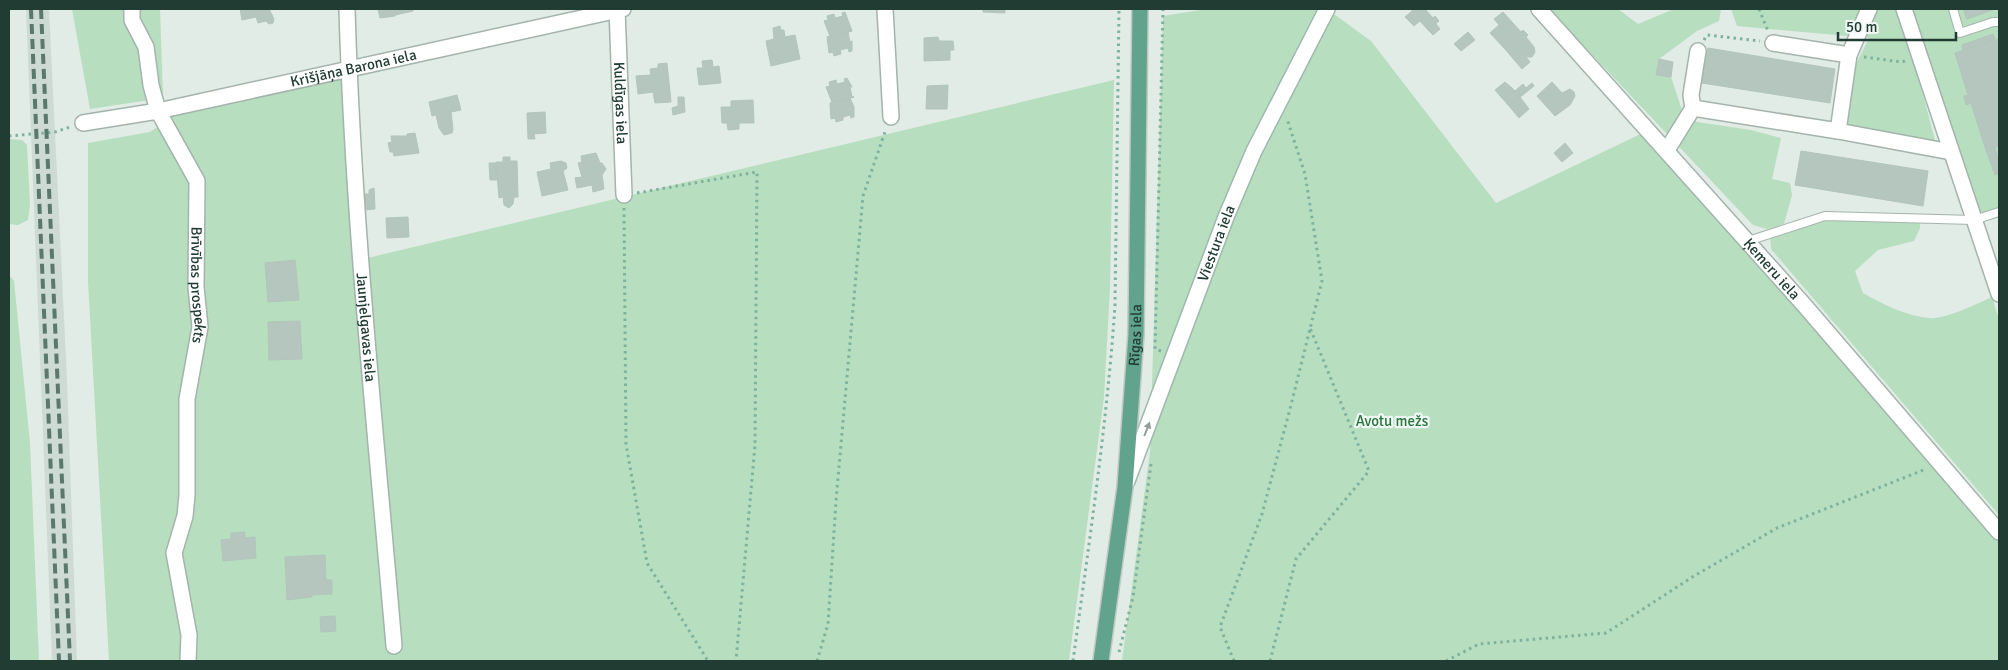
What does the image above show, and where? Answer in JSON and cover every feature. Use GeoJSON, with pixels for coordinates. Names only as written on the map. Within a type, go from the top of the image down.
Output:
{"type":"FeatureCollection","features":[{"type":"Feature","properties":{"kind":"main road","name":"Rīgas iela"},"geometry":{"type":"LineString","coordinates":[[1100,661],[1125,487],[1136,334],[1140,9]]}},
{"type":"Feature","properties":{"kind":"street","name":"Brīvības prospekts"},"geometry":{"type":"LineString","coordinates":[[132,9],[132,20],[146,47],[151,85],[158,111],[197,181],[196,287],[200,327],[187,399],[187,495],[184,516],[174,553],[188,635],[188,661]]}},
{"type":"Feature","properties":{"kind":"street","name":"Jaunjelgavas iela"},"geometry":{"type":"LineString","coordinates":[[347,9],[362,272],[394,646]]}},
{"type":"Feature","properties":{"kind":"street","name":"Krišjāņa Barona iela"},"geometry":{"type":"LineString","coordinates":[[83,123],[158,111],[619,9]]}},
{"type":"Feature","properties":{"kind":"street","name":"Kuldīgas iela"},"geometry":{"type":"LineString","coordinates":[[619,9],[624,196]]}},
{"type":"Feature","properties":{"kind":"street"},"geometry":{"type":"LineString","coordinates":[[886,9],[890,117]]}},
{"type":"Feature","properties":{"kind":"street","name":"Viestura iela"},"geometry":{"type":"LineString","coordinates":[[1125,487],[1226,217],[1254,151],[1327,9]]}},
{"type":"Feature","properties":{"kind":"street","name":"Ķemeru iela"},"geometry":{"type":"LineString","coordinates":[[1539,9],[1748,241],[1999,532]]}},
{"type":"Feature","properties":{"kind":"street"},"geometry":{"type":"LineString","coordinates":[[1838,131],[1849,55],[1869,9]]}},
{"type":"Feature","properties":{"kind":"street"},"geometry":{"type":"LineString","coordinates":[[1904,9],[1999,294]]}},
{"type":"Feature","properties":{"kind":"street"},"geometry":{"type":"LineString","coordinates":[[1773,43],[1849,55]]}},
{"type":"Feature","properties":{"kind":"street"},"geometry":{"type":"LineString","coordinates":[[1667,150],[1693,108],[1690,95],[1698,51]]}},
{"type":"Feature","properties":{"kind":"street"},"geometry":{"type":"LineString","coordinates":[[1693,108],[1838,131],[1951,152]]}},
{"type":"Feature","properties":{"kind":"lane"},"geometry":{"type":"LineString","coordinates":[[1953,9],[1960,32],[1999,22]]}},
{"type":"Feature","properties":{"kind":"lane"},"geometry":{"type":"LineString","coordinates":[[1748,241],[1826,216],[1974,220],[1999,212]]}},
{"type":"Feature","properties":{"kind":"path"},"geometry":{"type":"LineString","coordinates":[[1074,661],[1108,397],[1115,305],[1119,9]]}},
{"type":"Feature","properties":{"kind":"path"},"geometry":{"type":"LineString","coordinates":[[1163,9],[1155,349],[1175,357]]}},
{"type":"Feature","properties":{"kind":"path"},"geometry":{"type":"LineString","coordinates":[[1758,9],[1773,43]]}},
{"type":"Feature","properties":{"kind":"path"},"geometry":{"type":"LineString","coordinates":[[1698,51],[1707,35],[1773,43]]}},
{"type":"Feature","properties":{"kind":"path"},"geometry":{"type":"LineString","coordinates":[[1234,661],[1220,627],[1262,514],[1322,281],[1305,174],[1281,98]]}},
{"type":"Feature","properties":{"kind":"path"},"geometry":{"type":"LineString","coordinates":[[816,661],[828,624],[836,500],[863,196],[890,117]]}},
{"type":"Feature","properties":{"kind":"path"},"geometry":{"type":"LineString","coordinates":[[9,136],[55,132],[83,123]]}},
{"type":"Feature","properties":{"kind":"path"},"geometry":{"type":"LineString","coordinates":[[708,661],[647,563],[626,444],[624,196],[757,172],[755,445],[736,661]]}},
{"type":"Feature","properties":{"kind":"path"},"geometry":{"type":"LineString","coordinates":[[1270,661],[1296,558],[1368,471],[1310,326]]}},
{"type":"Feature","properties":{"kind":"path"},"geometry":{"type":"LineString","coordinates":[[1117,661],[1133,597],[1152,459]]}},
{"type":"Feature","properties":{"kind":"path"},"geometry":{"type":"LineString","coordinates":[[1446,661],[1478,644],[1606,632],[1694,576],[1776,528],[1940,463]]}},
{"type":"Feature","properties":{"kind":"shaded area"},"geometry":{"type":"Polygon","coordinates":[[[26,9],[49,9],[67,379],[77,661],[52,661],[26,9]]]}},
{"type":"Feature","properties":{"kind":"green space"},"geometry":{"type":"Polygon","coordinates":[[[72,9],[160,9],[163,98],[90,109],[72,9]]]}},
{"type":"Feature","properties":{"kind":"green space","name":"Avotu mežs"},"geometry":{"type":"Polygon","coordinates":[[[1207,9],[1327,9],[1371,41],[1496,203],[1649,130],[1999,532],[1999,661],[1122,661],[1150,452],[1163,16],[1207,9]]]}},
{"type":"Feature","properties":{"kind":"green space"},"geometry":{"type":"Polygon","coordinates":[[[1549,9],[1618,9],[1638,24],[1674,9],[1721,9],[1719,21],[1697,31],[1659,59],[1656,75],[1671,77],[1682,110],[1697,122],[1751,130],[1781,138],[1772,179],[1790,183],[1792,195],[1784,224],[1767,229],[1753,225],[1549,9]]]}},
{"type":"Feature","properties":{"kind":"green space"},"geometry":{"type":"Polygon","coordinates":[[[1731,9],[1999,9],[1999,216],[1973,225],[1918,76],[1936,144],[1845,127],[1855,66],[1869,38],[1737,26],[1731,9]]]}},
{"type":"Feature","properties":{"kind":"green space"},"geometry":{"type":"Polygon","coordinates":[[[341,78],[355,261],[1114,80],[1110,288],[1104,397],[1069,661],[109,661],[88,281],[88,143],[150,132],[165,122],[158,111],[341,78]]]}},
{"type":"Feature","properties":{"kind":"green space"},"geometry":{"type":"Polygon","coordinates":[[[9,139],[22,140],[27,145],[30,204],[28,220],[18,225],[9,224],[9,139]]]}},
{"type":"Feature","properties":{"kind":"green space"},"geometry":{"type":"Polygon","coordinates":[[[1825,216],[1920,219],[1920,228],[1914,241],[1878,250],[1855,271],[1863,293],[1886,305],[1911,315],[1935,318],[1960,311],[1992,297],[1999,320],[1999,515],[1771,249],[1770,234],[1825,216]]]}},
{"type":"Feature","properties":{"kind":"green space"},"geometry":{"type":"Polygon","coordinates":[[[9,275],[14,281],[30,443],[39,661],[9,661],[9,275]]]}},
{"type":"Feature","properties":{"kind":"building"},"geometry":{"type":"Polygon","coordinates":[[[240,9],[269,9],[274,19],[273,23],[269,24],[266,21],[258,23],[256,17],[242,20],[240,9]]]}},
{"type":"Feature","properties":{"kind":"building"},"geometry":{"type":"Polygon","coordinates":[[[378,9],[413,9],[413,11],[380,18],[378,9]]]}},
{"type":"Feature","properties":{"kind":"building"},"geometry":{"type":"Polygon","coordinates":[[[983,9],[1005,9],[1005,13],[983,12],[983,9]]]}},
{"type":"Feature","properties":{"kind":"building"},"geometry":{"type":"Polygon","coordinates":[[[1412,9],[1425,9],[1433,18],[1435,16],[1439,21],[1428,30],[1420,21],[1414,26],[1405,17],[1412,9]]]}},
{"type":"Feature","properties":{"kind":"building"},"geometry":{"type":"Polygon","coordinates":[[[1963,9],[1995,9],[1967,19],[1963,9]]]}},
{"type":"Feature","properties":{"kind":"building"},"geometry":{"type":"Polygon","coordinates":[[[845,12],[852,31],[827,37],[830,36],[824,21],[828,20],[827,16],[834,14],[835,18],[843,16],[842,13],[845,12]]]}},
{"type":"Feature","properties":{"kind":"building"},"geometry":{"type":"Polygon","coordinates":[[[1503,12],[1521,32],[1504,48],[1490,33],[1499,25],[1494,19],[1503,12]]]}},
{"type":"Feature","properties":{"kind":"building"},"geometry":{"type":"Polygon","coordinates":[[[1436,24],[1440,29],[1433,35],[1428,30],[1436,24]]]}},
{"type":"Feature","properties":{"kind":"building"},"geometry":{"type":"Polygon","coordinates":[[[780,26],[781,30],[784,30],[785,37],[795,35],[800,59],[771,66],[766,41],[774,39],[773,28],[780,26]]]}},
{"type":"Feature","properties":{"kind":"building"},"geometry":{"type":"Polygon","coordinates":[[[1523,30],[1528,35],[1526,37],[1534,47],[1535,52],[1532,57],[1526,57],[1530,62],[1522,69],[1504,48],[1523,30]]]}},
{"type":"Feature","properties":{"kind":"building"},"geometry":{"type":"Polygon","coordinates":[[[852,31],[848,32],[850,42],[852,41],[852,51],[849,52],[848,48],[840,50],[841,54],[834,56],[833,52],[829,53],[827,37],[852,31]]]}},
{"type":"Feature","properties":{"kind":"building"},"geometry":{"type":"Polygon","coordinates":[[[1468,32],[1475,40],[1461,51],[1454,44],[1468,32]]]}},
{"type":"Feature","properties":{"kind":"building"},"geometry":{"type":"Polygon","coordinates":[[[1993,34],[1995,40],[1963,50],[1962,45],[1993,34]]]}},
{"type":"Feature","properties":{"kind":"building"},"geometry":{"type":"Polygon","coordinates":[[[938,37],[939,41],[953,41],[954,50],[950,50],[950,60],[924,61],[924,38],[938,37]]]}},
{"type":"Feature","properties":{"kind":"building"},"geometry":{"type":"Polygon","coordinates":[[[1999,39],[1999,146],[1986,150],[1971,103],[1966,105],[1964,96],[1968,95],[1955,53],[1999,39]]]}},
{"type":"Feature","properties":{"kind":"building"},"geometry":{"type":"Polygon","coordinates":[[[1708,48],[1835,69],[1830,103],[1702,83],[1708,48]]]}},
{"type":"Feature","properties":{"kind":"building"},"geometry":{"type":"Polygon","coordinates":[[[1659,59],[1673,62],[1671,77],[1656,75],[1659,59]]]}},
{"type":"Feature","properties":{"kind":"building"},"geometry":{"type":"Polygon","coordinates":[[[712,60],[713,67],[719,66],[721,83],[699,85],[697,68],[703,68],[702,61],[712,60]]]}},
{"type":"Feature","properties":{"kind":"building"},"geometry":{"type":"Polygon","coordinates":[[[667,63],[671,102],[655,103],[653,92],[638,94],[636,76],[651,75],[650,69],[658,68],[658,64],[667,63]]]}},
{"type":"Feature","properties":{"kind":"building"},"geometry":{"type":"Polygon","coordinates":[[[847,78],[852,87],[850,87],[852,97],[854,97],[830,103],[832,102],[826,87],[830,86],[829,82],[836,80],[837,84],[845,82],[844,79],[847,78]]]}},
{"type":"Feature","properties":{"kind":"building"},"geometry":{"type":"Polygon","coordinates":[[[1505,82],[1512,88],[1501,97],[1495,90],[1505,82]]]}},
{"type":"Feature","properties":{"kind":"building"},"geometry":{"type":"Polygon","coordinates":[[[1552,82],[1562,93],[1570,89],[1574,92],[1575,96],[1570,105],[1555,116],[1537,96],[1552,82]]]}},
{"type":"Feature","properties":{"kind":"building"},"geometry":{"type":"Polygon","coordinates":[[[1532,83],[1534,86],[1509,106],[1501,97],[1512,88],[1515,91],[1523,84],[1526,88],[1532,83]]]}},
{"type":"Feature","properties":{"kind":"building"},"geometry":{"type":"Polygon","coordinates":[[[948,85],[947,109],[926,109],[927,86],[948,85]]]}},
{"type":"Feature","properties":{"kind":"building"},"geometry":{"type":"Polygon","coordinates":[[[457,95],[461,110],[451,112],[452,133],[444,135],[439,128],[436,115],[432,116],[429,102],[457,95]]]}},
{"type":"Feature","properties":{"kind":"building"},"geometry":{"type":"Polygon","coordinates":[[[678,97],[684,97],[685,112],[673,115],[672,108],[678,106],[678,97]]]}},
{"type":"Feature","properties":{"kind":"building"},"geometry":{"type":"Polygon","coordinates":[[[1520,97],[1529,109],[1519,118],[1509,106],[1520,97]]]}},
{"type":"Feature","properties":{"kind":"building"},"geometry":{"type":"Polygon","coordinates":[[[850,98],[854,107],[854,117],[851,118],[850,115],[836,122],[835,118],[831,119],[830,103],[850,98]]]}},
{"type":"Feature","properties":{"kind":"building"},"geometry":{"type":"Polygon","coordinates":[[[753,100],[754,123],[739,123],[739,129],[728,130],[727,123],[722,123],[721,107],[731,107],[731,101],[753,100]]]}},
{"type":"Feature","properties":{"kind":"building"},"geometry":{"type":"Polygon","coordinates":[[[545,112],[546,133],[534,134],[535,139],[528,139],[527,113],[545,112]]]}},
{"type":"Feature","properties":{"kind":"building"},"geometry":{"type":"Polygon","coordinates":[[[415,133],[419,153],[394,156],[393,152],[390,152],[388,143],[392,142],[391,136],[407,136],[407,134],[415,133]]]}},
{"type":"Feature","properties":{"kind":"building"},"geometry":{"type":"Polygon","coordinates":[[[1565,143],[1573,153],[1562,162],[1554,153],[1565,143]]]}},
{"type":"Feature","properties":{"kind":"building"},"geometry":{"type":"Polygon","coordinates":[[[1995,148],[1999,162],[1999,173],[1995,175],[1986,150],[1995,148]]]}},
{"type":"Feature","properties":{"kind":"building"},"geometry":{"type":"Polygon","coordinates":[[[1801,151],[1928,171],[1923,206],[1795,185],[1801,151]]]}},
{"type":"Feature","properties":{"kind":"building"},"geometry":{"type":"Polygon","coordinates":[[[596,153],[600,163],[606,169],[602,175],[604,189],[593,192],[592,185],[577,188],[575,178],[582,177],[578,163],[582,162],[581,156],[596,153]]]}},
{"type":"Feature","properties":{"kind":"building"},"geometry":{"type":"Polygon","coordinates":[[[503,157],[510,157],[510,161],[517,161],[518,197],[514,197],[513,204],[509,208],[504,205],[503,197],[499,198],[496,162],[503,162],[503,157]]]}},
{"type":"Feature","properties":{"kind":"building"},"geometry":{"type":"Polygon","coordinates":[[[561,161],[566,163],[567,168],[563,171],[568,190],[542,196],[537,172],[551,169],[550,163],[561,161]]]}},
{"type":"Feature","properties":{"kind":"building"},"geometry":{"type":"Polygon","coordinates":[[[489,163],[496,163],[497,180],[490,180],[489,163]]]}},
{"type":"Feature","properties":{"kind":"building"},"geometry":{"type":"Polygon","coordinates":[[[374,188],[375,209],[364,210],[364,194],[369,194],[369,190],[374,188]]]}},
{"type":"Feature","properties":{"kind":"building"},"geometry":{"type":"Polygon","coordinates":[[[408,217],[409,237],[387,238],[386,218],[408,217]]]}},
{"type":"Feature","properties":{"kind":"building"},"geometry":{"type":"Polygon","coordinates":[[[295,260],[299,300],[268,302],[265,263],[295,260]]]}},
{"type":"Feature","properties":{"kind":"building"},"geometry":{"type":"Polygon","coordinates":[[[300,321],[302,359],[269,360],[268,322],[300,321]]]}},
{"type":"Feature","properties":{"kind":"building"},"geometry":{"type":"Polygon","coordinates":[[[245,532],[245,538],[255,537],[256,558],[223,561],[221,540],[231,539],[231,533],[245,532]]]}},
{"type":"Feature","properties":{"kind":"building"},"geometry":{"type":"Polygon","coordinates":[[[325,555],[326,580],[332,580],[332,594],[312,595],[312,597],[287,600],[285,557],[325,555]]]}},
{"type":"Feature","properties":{"kind":"building"},"geometry":{"type":"Polygon","coordinates":[[[335,616],[336,631],[321,632],[320,617],[335,616]]]}},
{"type":"Feature","properties":{"kind":"railway"},"geometry":{"type":"LineString","coordinates":[[31,9],[59,661]]}},
{"type":"Feature","properties":{"kind":"railway"},"geometry":{"type":"LineString","coordinates":[[41,9],[70,661]]}}]}
